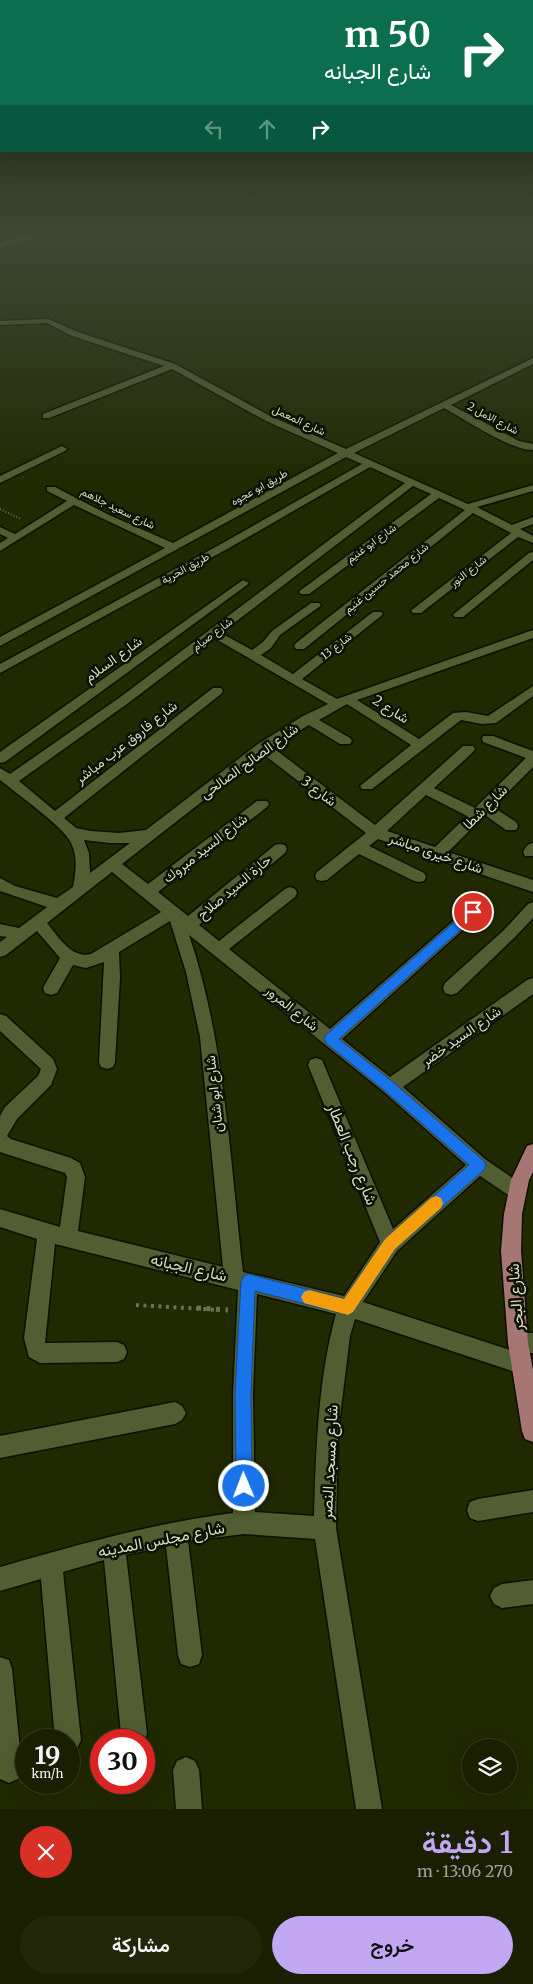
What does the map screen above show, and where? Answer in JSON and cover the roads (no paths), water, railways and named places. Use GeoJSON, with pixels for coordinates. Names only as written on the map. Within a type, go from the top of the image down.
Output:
{"type":"FeatureCollection","features":[{"type":"Feature","properties":{"kind":"main road","name":"شارع البحر"},"geometry":{"type":"LineString","coordinates":[[533,1152],[520,1180],[517,1192],[513,1214],[511,1251],[526,1343],[521,1364],[533,1431]]}},
{"type":"Feature","properties":{"kind":"street","name":"شارع المعمل"},"geometry":{"type":"LineString","coordinates":[[0,323],[45,320],[56,323],[75,334],[172,366],[262,415],[469,508],[533,540]]}},
{"type":"Feature","properties":{"kind":"street","name":"طريق ابو عجوه"},"geometry":{"type":"LineString","coordinates":[[0,642],[346,454],[533,361]]}},
{"type":"Feature","properties":{"kind":"street"},"geometry":{"type":"LineString","coordinates":[[46,416],[172,366]]}},
{"type":"Feature","properties":{"kind":"street","name":"شارع الامل 2"},"geometry":{"type":"LineString","coordinates":[[444,405],[525,447],[533,447]]}},
{"type":"Feature","properties":{"kind":"street"},"geometry":{"type":"LineString","coordinates":[[0,480],[62,449]]}},
{"type":"Feature","properties":{"kind":"street","name":"طريق الحرية"},"geometry":{"type":"LineString","coordinates":[[0,669],[225,546],[369,464]]}},
{"type":"Feature","properties":{"kind":"street","name":"شارع صيام"},"geometry":{"type":"LineString","coordinates":[[5,777],[123,701],[412,483]]}},
{"type":"Feature","properties":{"kind":"street"},"geometry":{"type":"LineString","coordinates":[[469,508],[533,488]]}},
{"type":"Feature","properties":{"kind":"street","name":"شارع سعيد جلاهم"},"geometry":{"type":"LineString","coordinates":[[51,489],[105,518],[174,548]]}},
{"type":"Feature","properties":{"kind":"street","name":"شارع ابو غنيم"},"geometry":{"type":"LineString","coordinates":[[305,592],[438,494]]}},
{"type":"Feature","properties":{"kind":"street"},"geometry":{"type":"LineString","coordinates":[[0,548],[74,501]]}},
{"type":"Feature","properties":{"kind":"street","name":"شارع محمد حسين غنيم"},"geometry":{"type":"LineString","coordinates":[[300,646],[469,508]]}},
{"type":"Feature","properties":{"kind":"street","name":"شارع النور"},"geometry":{"type":"LineString","coordinates":[[417,611],[515,530],[533,520]]}},
{"type":"Feature","properties":{"kind":"street"},"geometry":{"type":"LineString","coordinates":[[0,530],[15,538]]}},
{"type":"Feature","properties":{"kind":"street"},"geometry":{"type":"LineString","coordinates":[[459,615],[533,556]]}},
{"type":"Feature","properties":{"kind":"street","name":"شارع السلام"},"geometry":{"type":"LineString","coordinates":[[0,759],[243,583]]}},
{"type":"Feature","properties":{"kind":"street"},"geometry":{"type":"LineString","coordinates":[[253,656],[267,645],[276,633],[315,605]]}},
{"type":"Feature","properties":{"kind":"street","name":"شارع 13"},"geometry":{"type":"LineString","coordinates":[[294,679],[377,614]]}},
{"type":"Feature","properties":{"kind":"street","name":"شارع 2"},"geometry":{"type":"LineString","coordinates":[[213,633],[294,679],[342,702],[420,745]]}},
{"type":"Feature","properties":{"kind":"street","name":"شارع الصالح الصالحى"},"geometry":{"type":"LineString","coordinates":[[0,951],[263,747],[308,718],[342,702],[533,634]]}},
{"type":"Feature","properties":{"kind":"street","name":"شارع فاروق عزب مباشر"},"geometry":{"type":"LineString","coordinates":[[55,818],[217,691]]}},
{"type":"Feature","properties":{"kind":"street"},"geometry":{"type":"LineString","coordinates":[[367,786],[457,716],[465,715],[482,721],[490,720],[530,696]]}},
{"type":"Feature","properties":{"kind":"street"},"geometry":{"type":"LineString","coordinates":[[308,718],[344,741]]}},
{"type":"Feature","properties":{"kind":"street"},"geometry":{"type":"LineString","coordinates":[[488,739],[533,758]]}},
{"type":"Feature","properties":{"kind":"street","name":"شارع 3"},"geometry":{"type":"LineString","coordinates":[[263,747],[314,788],[376,833]]}},
{"type":"Feature","properties":{"kind":"street"},"geometry":{"type":"LineString","coordinates":[[376,833],[468,749]]}},
{"type":"Feature","properties":{"kind":"street","name":"شارع شطا"},"geometry":{"type":"LineString","coordinates":[[437,854],[533,758]]}},
{"type":"Feature","properties":{"kind":"street"},"geometry":{"type":"LineString","coordinates":[[5,777],[72,832],[80,843],[83,854],[83,872],[79,891]]}},
{"type":"Feature","properties":{"kind":"street"},"geometry":{"type":"LineString","coordinates":[[424,788],[511,826]]}},
{"type":"Feature","properties":{"kind":"street","name":"شارع السيد مبروك"},"geometry":{"type":"LineString","coordinates":[[148,892],[262,804]]}},
{"type":"Feature","properties":{"kind":"street"},"geometry":{"type":"LineString","coordinates":[[72,832],[110,839],[149,835]]}},
{"type":"Feature","properties":{"kind":"street","name":"شارع خيرى مباشر"},"geometry":{"type":"LineString","coordinates":[[322,876],[376,833],[533,886]]}},
{"type":"Feature","properties":{"kind":"street"},"geometry":{"type":"LineString","coordinates":[[358,848],[419,877]]}},
{"type":"Feature","properties":{"kind":"street","name":"حارة السيد صلاح"},"geometry":{"type":"LineString","coordinates":[[188,925],[280,850]]}},
{"type":"Feature","properties":{"kind":"street","name":"شارع المرور"},"geometry":{"type":"LineString","coordinates":[[112,864],[390,1087],[479,1165],[517,1192]]}},
{"type":"Feature","properties":{"kind":"street"},"geometry":{"type":"LineString","coordinates":[[0,884],[10,890],[60,905]]}},
{"type":"Feature","properties":{"kind":"street"},"geometry":{"type":"LineString","coordinates":[[219,949],[290,893]]}},
{"type":"Feature","properties":{"kind":"street"},"geometry":{"type":"LineString","coordinates":[[451,988],[510,934],[533,908]]}},
{"type":"Feature","properties":{"kind":"street"},"geometry":{"type":"LineString","coordinates":[[330,1039],[473,912]]}},
{"type":"Feature","properties":{"kind":"street"},"geometry":{"type":"LineString","coordinates":[[38,922],[69,957],[80,962],[88,962],[174,913]]}},
{"type":"Feature","properties":{"kind":"street","name":"شارع ابو شنان"},"geometry":{"type":"LineString","coordinates":[[174,913],[194,972],[208,1037],[241,1280],[247,1311],[243,1393],[244,1523]]}},
{"type":"Feature","properties":{"kind":"street"},"geometry":{"type":"LineString","coordinates":[[0,930],[22,934]]}},
{"type":"Feature","properties":{"kind":"street"},"geometry":{"type":"LineString","coordinates":[[107,1062],[112,978],[111,949]]}},
{"type":"Feature","properties":{"kind":"street"},"geometry":{"type":"LineString","coordinates":[[51,988],[69,957]]}},
{"type":"Feature","properties":{"kind":"street","name":"شارع السيد خضر"},"geometry":{"type":"LineString","coordinates":[[390,1087],[533,985]]}},
{"type":"Feature","properties":{"kind":"street"},"geometry":{"type":"LineString","coordinates":[[0,1021],[47,1064],[49,1069],[46,1080],[11,1113],[0,1132]]}},
{"type":"Feature","properties":{"kind":"street","name":"شارع رجب العطار"},"geometry":{"type":"LineString","coordinates":[[316,1065],[390,1244]]}},
{"type":"Feature","properties":{"kind":"street"},"geometry":{"type":"LineString","coordinates":[[0,1141],[5,1146],[71,1166],[74,1169],[76,1177],[68,1238]]}},
{"type":"Feature","properties":{"kind":"street","name":"شارع مسجد النصر"},"geometry":{"type":"LineString","coordinates":[[369,1809],[325,1528],[328,1433],[340,1336],[348,1307],[390,1244],[479,1165]]}},
{"type":"Feature","properties":{"kind":"street","name":"شارع الجبانه"},"geometry":{"type":"LineString","coordinates":[[0,1218],[47,1233],[348,1307],[521,1364]]}},
{"type":"Feature","properties":{"kind":"street"},"geometry":{"type":"LineString","coordinates":[[47,1233],[34,1338],[36,1350],[40,1353],[117,1352]]}},
{"type":"Feature","properties":{"kind":"street"},"geometry":{"type":"LineString","coordinates":[[0,1447],[175,1413]]}},
{"type":"Feature","properties":{"kind":"street"},"geometry":{"type":"LineString","coordinates":[[478,1510],[533,1501]]}},
{"type":"Feature","properties":{"kind":"street","name":"شارع مجلس المدينه"},"geometry":{"type":"LineString","coordinates":[[0,1579],[114,1546],[176,1533],[244,1523],[325,1528]]}},
{"type":"Feature","properties":{"kind":"street"},"geometry":{"type":"LineString","coordinates":[[176,1533],[190,1655]]}},
{"type":"Feature","properties":{"kind":"street"},"geometry":{"type":"LineString","coordinates":[[114,1546],[133,1729]]}},
{"type":"Feature","properties":{"kind":"street"},"geometry":{"type":"LineString","coordinates":[[51,1563],[67,1729]]}},
{"type":"Feature","properties":{"kind":"street"},"geometry":{"type":"LineString","coordinates":[[502,1596],[533,1592]]}},
{"type":"Feature","properties":{"kind":"street"},"geometry":{"type":"LineString","coordinates":[[0,1669],[9,1770]]}},
{"type":"Feature","properties":{"kind":"street"},"geometry":{"type":"LineString","coordinates":[[186,1770],[189,1809]]}}]}
